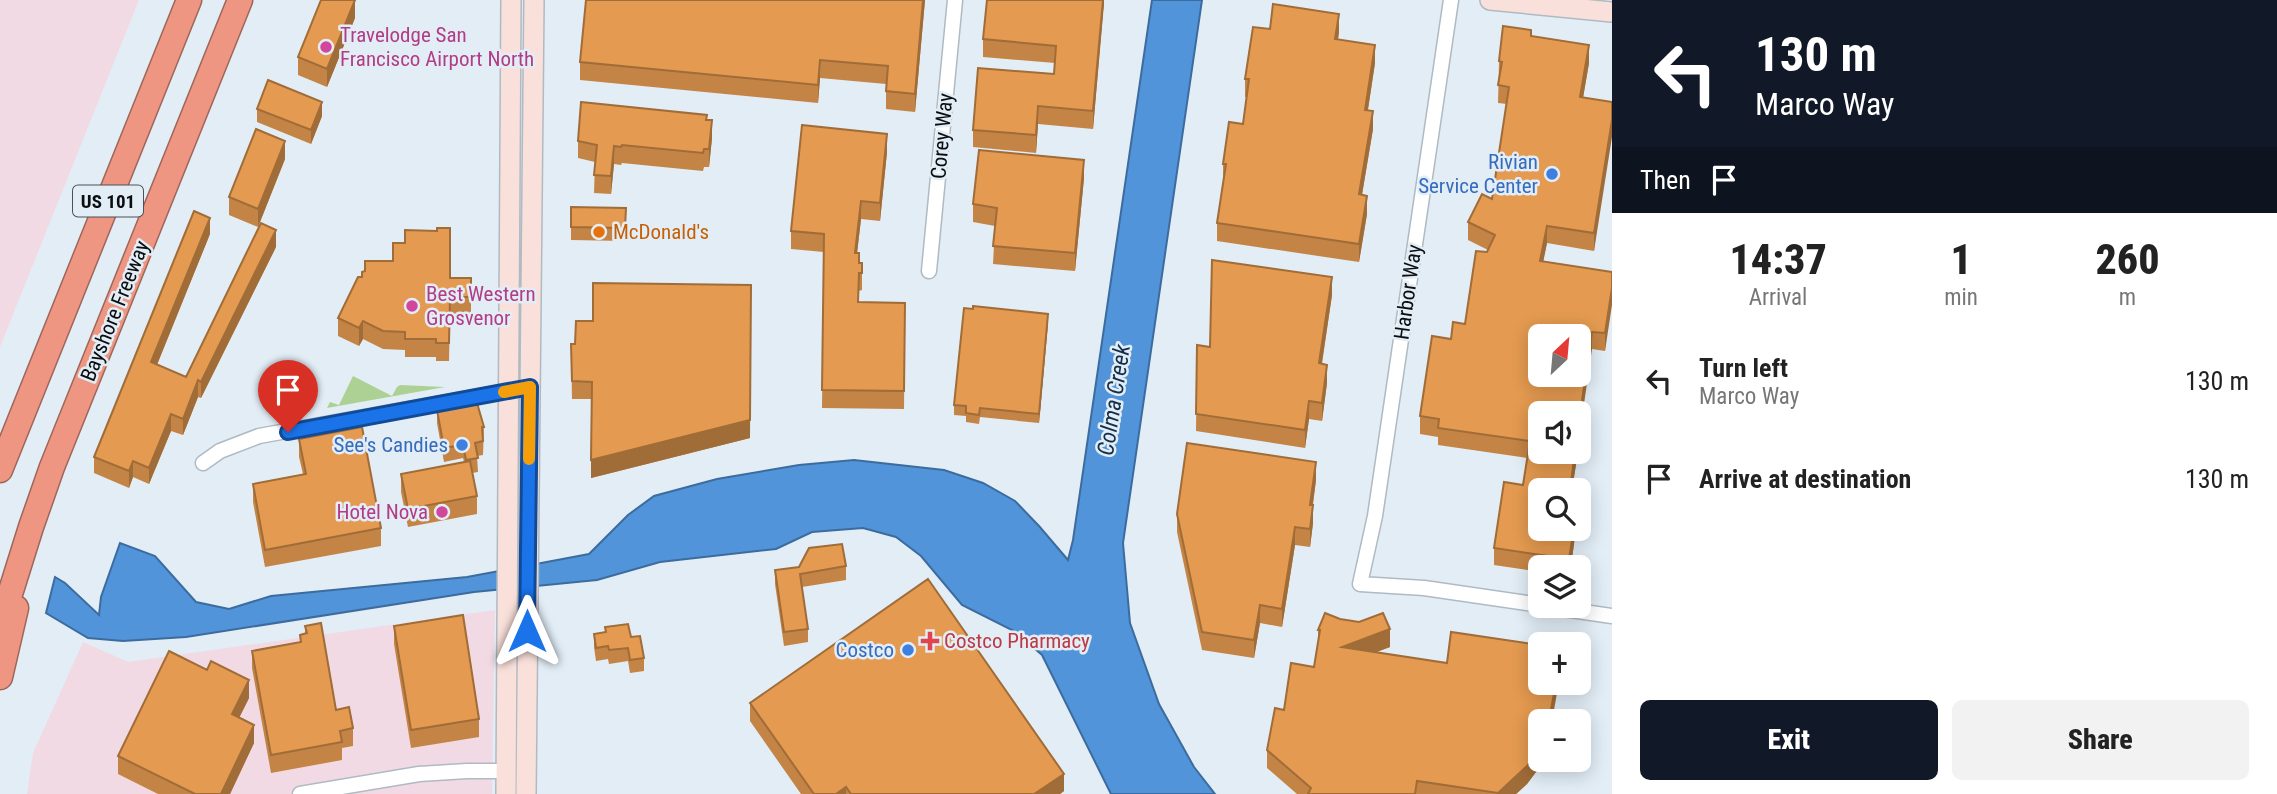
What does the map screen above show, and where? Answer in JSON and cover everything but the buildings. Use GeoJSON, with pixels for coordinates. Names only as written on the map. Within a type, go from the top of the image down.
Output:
{"type":"FeatureCollection","features":[{"type":"Feature","properties":{"kind":"highway","name":"Bayshore Freeway"},"geometry":{"type":"LineString","coordinates":[[0,625],[34,516],[76,406],[240,0]]}},
{"type":"Feature","properties":{"kind":"highway"},"geometry":{"type":"LineString","coordinates":[[192,119],[258,0]]}},
{"type":"Feature","properties":{"kind":"highway","name":"US 101"},"geometry":{"type":"LineString","coordinates":[[0,470],[186,6]]}},
{"type":"Feature","properties":{"kind":"highway"},"geometry":{"type":"LineString","coordinates":[[0,677],[38,523],[76,406]]}},
{"type":"Feature","properties":{"kind":"street"},"geometry":{"type":"LineString","coordinates":[[506,794],[511,0]]}},
{"type":"Feature","properties":{"kind":"street"},"geometry":{"type":"LineString","coordinates":[[526,794],[534,0]]}},
{"type":"Feature","properties":{"kind":"street","name":"Corey Way"},"geometry":{"type":"LineString","coordinates":[[929,271],[955,0]]}},
{"type":"Feature","properties":{"kind":"street","name":"Harbor Way"},"geometry":{"type":"LineString","coordinates":[[1451,0],[1375,516],[1360,584],[1424,588],[1528,603]]}},
{"type":"Feature","properties":{"kind":"street"},"geometry":{"type":"LineString","coordinates":[[1490,0],[1612,12]]}},
{"type":"Feature","properties":{"kind":"street"},"geometry":{"type":"LineString","coordinates":[[203,463],[220,451],[259,436],[530,387]]}},
{"type":"Feature","properties":{"kind":"street"},"geometry":{"type":"LineString","coordinates":[[1591,613],[1612,616]]}},
{"type":"Feature","properties":{"kind":"street"},"geometry":{"type":"LineString","coordinates":[[300,794],[419,774],[506,771]]}},
{"type":"Feature","properties":{"kind":"shaded area"},"geometry":{"type":"Polygon","coordinates":[[[0,0],[139,0],[0,347],[0,0]]]}},
{"type":"Feature","properties":{"kind":"shaded area"},"geometry":{"type":"Polygon","coordinates":[[[495,610],[492,794],[27,794],[33,753],[83,642],[128,662],[495,610]]]}},
{"type":"Feature","properties":{"kind":"green space"},"geometry":{"type":"Polygon","coordinates":[[[353,376],[392,396],[400,385],[445,387],[327,408],[330,402],[339,405],[353,376]]]}},
{"type":"Feature","properties":{"kind":"water","name":"Colma Creek"},"geometry":{"type":"Polygon","coordinates":[[[1152,0],[1202,0],[1123,543],[1130,623],[1159,704],[1194,767],[1215,794],[1111,794],[1042,655],[1014,631],[962,605],[921,556],[896,537],[863,528],[812,532],[776,549],[660,562],[597,580],[474,592],[186,637],[123,641],[88,638],[46,613],[55,577],[99,615],[101,597],[120,543],[155,556],[196,602],[229,609],[271,596],[467,577],[589,554],[628,515],[654,496],[717,479],[799,465],[854,460],[944,470],[983,483],[1015,501],[1068,560],[1152,0]]]}},
{"type":"Feature","properties":{"kind":"slow traffic"},"geometry":{"type":"LineString","coordinates":[[504,392],[530,387],[529,459]]}},
{"type":"Feature","properties":{"kind":"place","name":"Travelodge San Francisco Airport North"},"geometry":{"type":"Point","coordinates":[326,47]}},
{"type":"Feature","properties":{"kind":"place","name":"Rivian Service Center"},"geometry":{"type":"Point","coordinates":[1552,174]}},
{"type":"Feature","properties":{"kind":"place","name":"McDonald's"},"geometry":{"type":"Point","coordinates":[599,232]}},
{"type":"Feature","properties":{"kind":"place","name":"Best Western Grosvenor"},"geometry":{"type":"Point","coordinates":[412,306]}},
{"type":"Feature","properties":{"kind":"place","name":"See's Candies"},"geometry":{"type":"Point","coordinates":[462,445]}},
{"type":"Feature","properties":{"kind":"place","name":"Hotel Nova"},"geometry":{"type":"Point","coordinates":[442,512]}},
{"type":"Feature","properties":{"kind":"place","name":"Costco Pharmacy"},"geometry":{"type":"Point","coordinates":[930,641]}},
{"type":"Feature","properties":{"kind":"place","name":"Costco"},"geometry":{"type":"Point","coordinates":[908,650]}},
{"type":"Feature","properties":{"kind":"route"},"geometry":{"type":"LineString","coordinates":[[288,432],[530,387],[527,631]]}}]}
